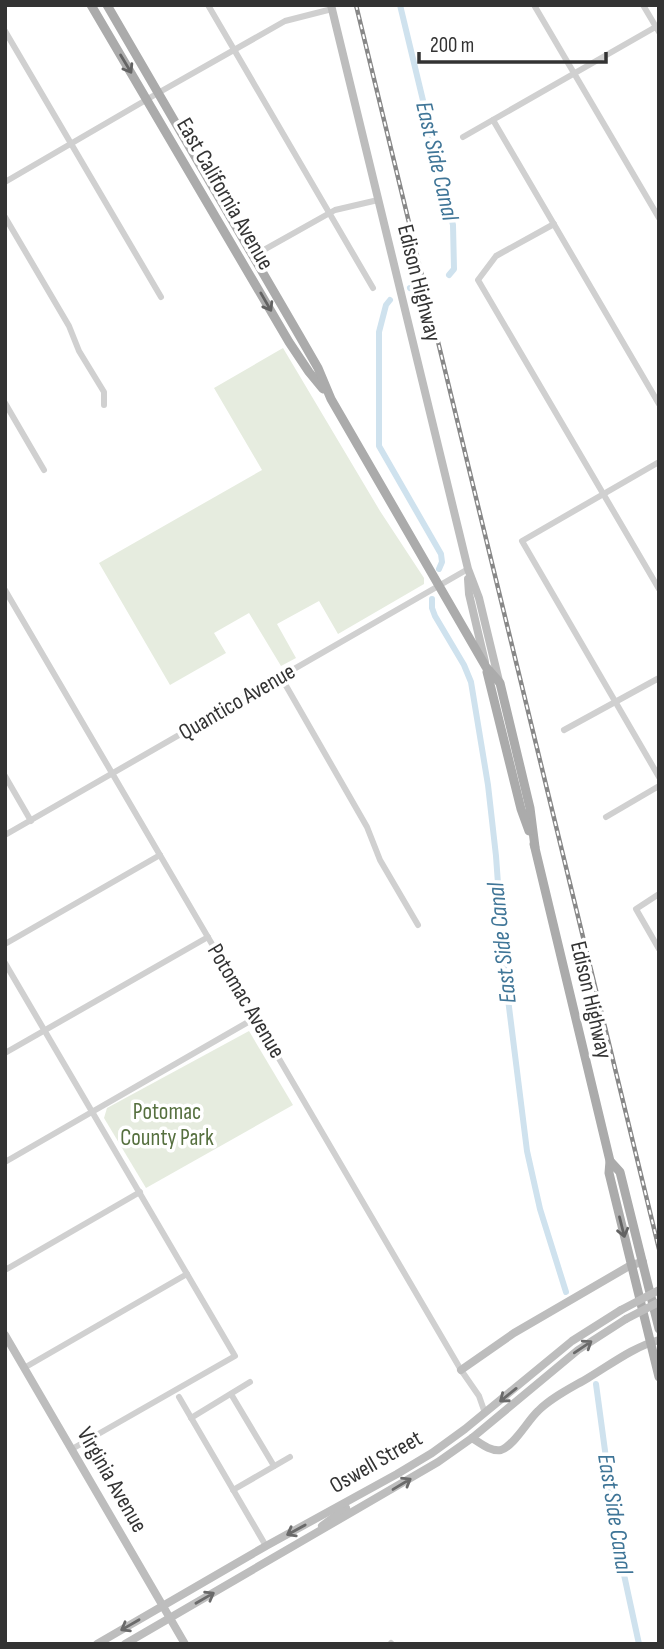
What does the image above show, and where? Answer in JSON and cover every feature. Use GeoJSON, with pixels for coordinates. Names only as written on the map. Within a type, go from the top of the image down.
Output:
{"type":"FeatureCollection","features":[{"type":"Feature","properties":{"kind":"main road","name":"East California Avenue"},"geometry":{"type":"LineString","coordinates":[[91,5],[289,342],[331,399]]}},
{"type":"Feature","properties":{"kind":"main road","name":"East California Avenue"},"geometry":{"type":"LineString","coordinates":[[107,5],[318,368],[331,399],[439,586],[486,667],[499,683]]}},
{"type":"Feature","properties":{"kind":"main road","name":"Edison Highway"},"geometry":{"type":"LineString","coordinates":[[332,7],[468,569],[479,598],[530,808],[535,847],[610,1161],[609,1173],[631,1265],[654,1341],[659,1377]]}},
{"type":"Feature","properties":{"kind":"main road"},"geometry":{"type":"LineString","coordinates":[[211,207],[226,222],[242,249],[253,256]]}},
{"type":"Feature","properties":{"kind":"main road","name":"Edison Highway"},"geometry":{"type":"LineString","coordinates":[[468,569],[469,594],[486,667],[521,809],[535,847]]}},
{"type":"Feature","properties":{"kind":"main road","name":"Edison Highway"},"geometry":{"type":"LineString","coordinates":[[610,1161],[620,1172],[659,1329]]}},
{"type":"Feature","properties":{"kind":"main road"},"geometry":{"type":"LineString","coordinates":[[461,1370],[514,1333],[631,1265],[643,1262]]}},
{"type":"Feature","properties":{"kind":"main road","name":"Oswell Street"},"geometry":{"type":"LineString","coordinates":[[97,1644],[432,1453],[572,1342],[621,1310],[659,1290]]}},
{"type":"Feature","properties":{"kind":"main road","name":"Oswell Street"},"geometry":{"type":"LineString","coordinates":[[125,1644],[438,1462],[472,1438],[578,1350],[626,1319],[659,1302]]}},
{"type":"Feature","properties":{"kind":"main road","name":"Virginia Avenue"},"geometry":{"type":"LineString","coordinates":[[5,1335],[185,1644]]}},
{"type":"Feature","properties":{"kind":"main road"},"geometry":{"type":"LineString","coordinates":[[472,1438],[494,1450],[502,1450],[509,1446],[538,1411],[551,1400],[654,1341]]}},
{"type":"Feature","properties":{"kind":"main road"},"geometry":{"type":"LineString","coordinates":[[301,1543],[346,1508],[348,1501]]}},
{"type":"Feature","properties":{"kind":"street"},"geometry":{"type":"LineString","coordinates":[[208,5],[373,288]]}},
{"type":"Feature","properties":{"kind":"street"},"geometry":{"type":"LineString","coordinates":[[534,5],[659,218]]}},
{"type":"Feature","properties":{"kind":"street"},"geometry":{"type":"LineString","coordinates":[[463,137],[658,28],[643,5]]}},
{"type":"Feature","properties":{"kind":"street"},"geometry":{"type":"LineString","coordinates":[[5,181],[285,21],[332,7]]}},
{"type":"Feature","properties":{"kind":"street"},"geometry":{"type":"LineString","coordinates":[[5,31],[161,297]]}},
{"type":"Feature","properties":{"kind":"street"},"geometry":{"type":"LineString","coordinates":[[493,120],[659,404]]}},
{"type":"Feature","properties":{"kind":"street"},"geometry":{"type":"LineString","coordinates":[[253,256],[335,210],[378,200]]}},
{"type":"Feature","properties":{"kind":"street"},"geometry":{"type":"LineString","coordinates":[[5,217],[69,326],[79,351],[104,393],[104,405]]}},
{"type":"Feature","properties":{"kind":"street"},"geometry":{"type":"LineString","coordinates":[[554,223],[496,256],[478,280],[659,589]]}},
{"type":"Feature","properties":{"kind":"street"},"geometry":{"type":"LineString","coordinates":[[5,403],[44,470]]}},
{"type":"Feature","properties":{"kind":"street"},"geometry":{"type":"LineString","coordinates":[[659,462],[522,541],[659,777]]}},
{"type":"Feature","properties":{"kind":"street","name":"Quantico Avenue"},"geometry":{"type":"LineString","coordinates":[[5,835],[468,569]]}},
{"type":"Feature","properties":{"kind":"street","name":"Potomac Avenue"},"geometry":{"type":"LineString","coordinates":[[5,590],[461,1370],[479,1396],[485,1413]]}},
{"type":"Feature","properties":{"kind":"street"},"geometry":{"type":"LineString","coordinates":[[281,677],[367,827],[380,860],[418,925]]}},
{"type":"Feature","properties":{"kind":"street"},"geometry":{"type":"LineString","coordinates":[[564,730],[659,678]]}},
{"type":"Feature","properties":{"kind":"street"},"geometry":{"type":"LineString","coordinates":[[5,776],[31,821]]}},
{"type":"Feature","properties":{"kind":"street"},"geometry":{"type":"LineString","coordinates":[[606,817],[659,786]]}},
{"type":"Feature","properties":{"kind":"street"},"geometry":{"type":"LineString","coordinates":[[5,944],[160,855]]}},
{"type":"Feature","properties":{"kind":"street"},"geometry":{"type":"LineString","coordinates":[[659,894],[636,909],[659,950]]}},
{"type":"Feature","properties":{"kind":"street"},"geometry":{"type":"LineString","coordinates":[[5,1053],[208,936]]}},
{"type":"Feature","properties":{"kind":"street"},"geometry":{"type":"LineString","coordinates":[[5,963],[235,1356],[72,1449]]}},
{"type":"Feature","properties":{"kind":"street"},"geometry":{"type":"LineString","coordinates":[[5,1162],[255,1018]]}},
{"type":"Feature","properties":{"kind":"street"},"geometry":{"type":"LineString","coordinates":[[5,1270],[140,1192]]}},
{"type":"Feature","properties":{"kind":"street"},"geometry":{"type":"LineString","coordinates":[[24,1368],[187,1274]]}},
{"type":"Feature","properties":{"kind":"street"},"geometry":{"type":"LineString","coordinates":[[191,1418],[250,1382]]}},
{"type":"Feature","properties":{"kind":"street"},"geometry":{"type":"LineString","coordinates":[[231,1394],[274,1466]]}},
{"type":"Feature","properties":{"kind":"street"},"geometry":{"type":"LineString","coordinates":[[179,1397],[266,1546]]}},
{"type":"Feature","properties":{"kind":"street"},"geometry":{"type":"LineString","coordinates":[[233,1490],[290,1457]]}},
{"type":"Feature","properties":{"kind":"green space"},"geometry":{"type":"Polygon","coordinates":[[[283,348],[380,511],[424,578],[424,584],[338,634],[319,601],[277,624],[296,658],[281,666],[249,613],[214,633],[226,653],[170,685],[99,563],[262,470],[214,388],[283,348]]]}},
{"type":"Feature","properties":{"kind":"green space","name":"Potomac County Park"},"geometry":{"type":"Polygon","coordinates":[[[249,1031],[293,1105],[146,1188],[104,1118],[107,1108],[249,1031]]]}},
{"type":"Feature","properties":{"kind":"waterway","name":"East Side Canal"},"geometry":{"type":"LineString","coordinates":[[400,5],[453,225],[454,269],[449,275]]}},
{"type":"Feature","properties":{"kind":"waterway","name":"East Side Canal"},"geometry":{"type":"LineString","coordinates":[[410,288],[421,282]]}},
{"type":"Feature","properties":{"kind":"waterway","name":"East Side Canal"},"geometry":{"type":"LineString","coordinates":[[390,300],[386,305],[379,332],[379,446],[441,554],[439,569]]}},
{"type":"Feature","properties":{"kind":"waterway","name":"East Side Canal"},"geometry":{"type":"LineString","coordinates":[[432,599],[435,616],[471,682],[488,785],[504,967],[527,1151],[540,1209],[566,1292]]}},
{"type":"Feature","properties":{"kind":"waterway","name":"East Side Canal"},"geometry":{"type":"LineString","coordinates":[[596,1384],[618,1547],[639,1644]]}},
{"type":"Feature","properties":{"kind":"railway"},"geometry":{"type":"LineString","coordinates":[[356,5],[659,1249]]}}]}
